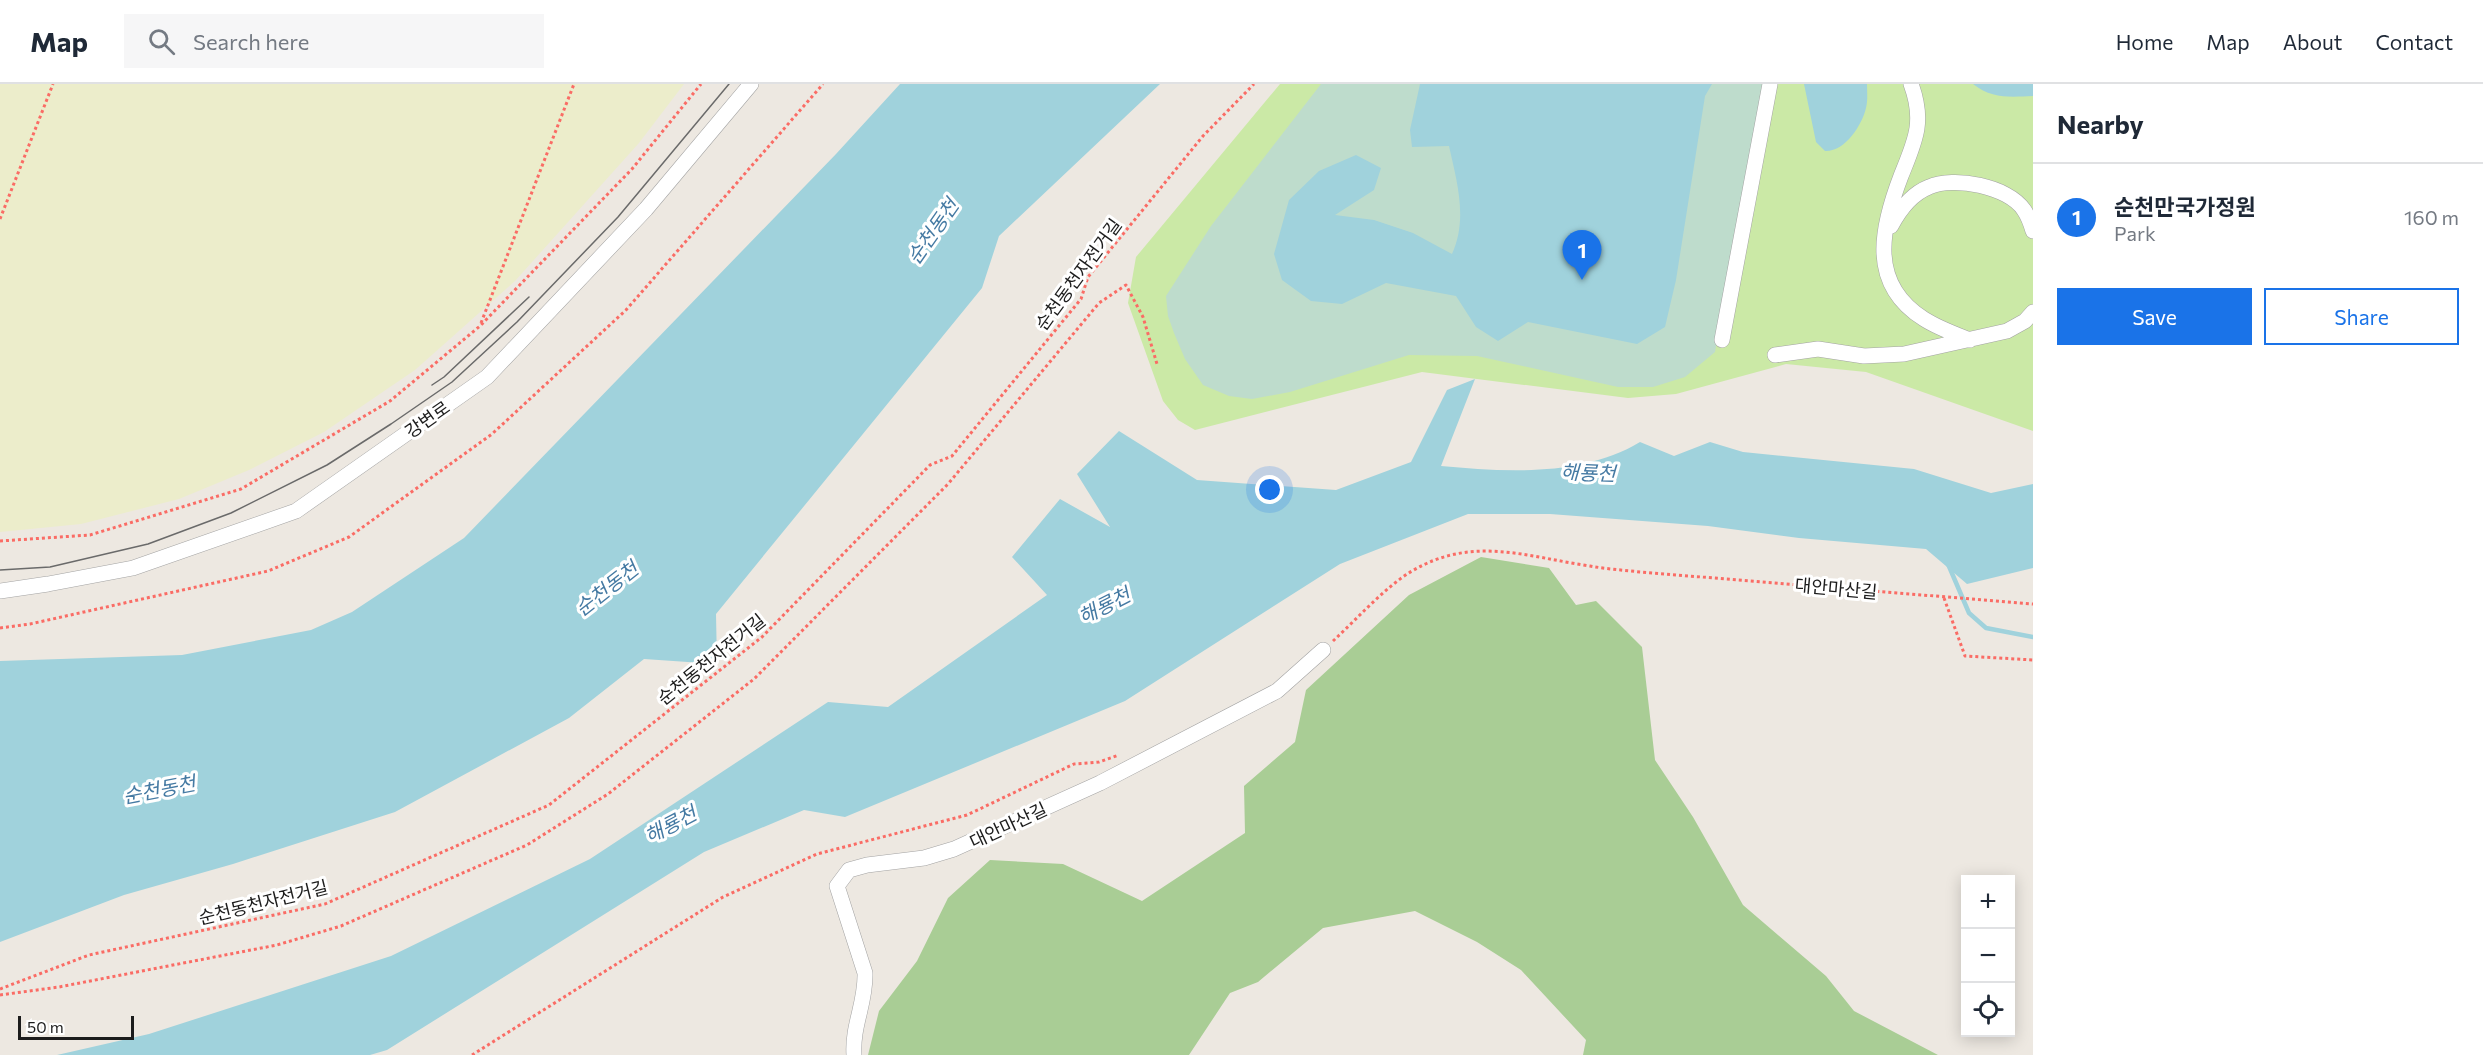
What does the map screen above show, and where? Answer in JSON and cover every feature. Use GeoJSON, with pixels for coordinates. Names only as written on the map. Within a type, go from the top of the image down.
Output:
{"type":"FeatureCollection","features":[{"type":"Feature","properties":{"kind":"street","name":"강변로"},"geometry":{"type":"LineString","coordinates":[[0,591],[133,568],[296,511],[487,377],[646,209],[751,84]]}},
{"type":"Feature","properties":{"kind":"street"},"geometry":{"type":"LineString","coordinates":[[1722,340],[1770,84]]}},
{"type":"Feature","properties":{"kind":"street"},"geometry":{"type":"LineString","coordinates":[[1911,84],[1917,101],[1919,119],[1917,133],[1890,204],[1883,240],[1884,267],[1889,279],[1913,312],[1926,321],[1970,340]]}},
{"type":"Feature","properties":{"kind":"street"},"geometry":{"type":"LineString","coordinates":[[1884,248],[1888,231],[1899,211],[1920,191],[1942,183],[1973,184],[2009,198],[2024,209],[2033,231]]}},
{"type":"Feature","properties":{"kind":"street"},"geometry":{"type":"LineString","coordinates":[[1775,356],[1818,350],[1880,356],[2007,331],[2025,321],[2033,312]]}},
{"type":"Feature","properties":{"kind":"street","name":"대안마산길"},"geometry":{"type":"LineString","coordinates":[[854,1055],[853,1039],[856,1018],[866,986],[865,974],[837,886],[849,870],[867,865],[924,858],[954,849],[1100,783],[1277,691],[1323,650]]}},
{"type":"Feature","properties":{"kind":"path"},"geometry":{"type":"LineString","coordinates":[[0,219],[52,84]]}},
{"type":"Feature","properties":{"kind":"path"},"geometry":{"type":"LineString","coordinates":[[480,326],[574,84]]}},
{"type":"Feature","properties":{"kind":"path"},"geometry":{"type":"LineString","coordinates":[[0,541],[90,535],[241,489],[390,401],[480,326],[632,169],[701,84]]}},
{"type":"Feature","properties":{"kind":"path","name":"순천동천자전거길"},"geometry":{"type":"LineString","coordinates":[[0,989],[89,955],[325,904],[549,805],[762,637],[930,465],[952,456],[1081,299],[1088,277],[1203,136],[1254,84]]}},
{"type":"Feature","properties":{"kind":"path"},"geometry":{"type":"LineString","coordinates":[[0,995],[60,987],[277,945],[342,926],[527,845],[608,794],[754,679],[948,484],[1099,303],[1126,285],[1143,317],[1157,364]]}},
{"type":"Feature","properties":{"kind":"path","name":"대안마산길"},"geometry":{"type":"LineString","coordinates":[[1323,650],[1397,582],[1422,567],[1458,553],[1476,551],[1515,551],[1589,566],[1640,572],[2033,604]]}},
{"type":"Feature","properties":{"kind":"path"},"geometry":{"type":"LineString","coordinates":[[1944,597],[1965,656],[2033,660]]}},
{"type":"Feature","properties":{"kind":"path"},"geometry":{"type":"LineString","coordinates":[[472,1055],[723,897],[817,854],[967,815],[1074,764],[1099,762],[1128,751]]}},
{"type":"Feature","properties":{"kind":"green space"},"geometry":{"type":"Polygon","coordinates":[[[0,84],[684,84],[639,143],[515,281],[415,370],[324,432],[249,470],[179,499],[81,524],[0,532],[0,84]]]}},
{"type":"Feature","properties":{"kind":"green space"},"geometry":{"type":"Polygon","coordinates":[[[1280,84],[2033,84],[2033,431],[1866,372],[1786,364],[1676,394],[1628,398],[1422,372],[1195,430],[1178,420],[1163,401],[1128,303],[1136,257],[1280,84]]]}},
{"type":"Feature","properties":{"kind":"green space"},"geometry":{"type":"Polygon","coordinates":[[[1321,84],[1765,84],[1715,352],[1685,377],[1653,387],[1618,387],[1477,356],[1409,355],[1290,392],[1252,399],[1229,396],[1203,385],[1185,359],[1174,333],[1168,316],[1166,296],[1211,226],[1321,84]]]}},
{"type":"Feature","properties":{"kind":"green space"},"geometry":{"type":"Polygon","coordinates":[[[1481,557],[1549,568],[1576,605],[1596,601],[1642,647],[1655,760],[1693,817],[1743,905],[1826,976],[1854,1011],[1938,1055],[1583,1055],[1586,1040],[1521,970],[1477,942],[1415,911],[1323,928],[1258,982],[1230,993],[1189,1055],[868,1055],[879,1011],[917,961],[948,898],[990,860],[1063,864],[1142,901],[1245,833],[1244,786],[1295,742],[1306,690],[1409,595],[1481,557]]]}},
{"type":"Feature","properties":{"kind":"water","name":"순천동천"},"geometry":{"type":"Polygon","coordinates":[[[900,84],[1160,84],[999,236],[982,288],[716,614],[717,664],[644,659],[569,718],[395,812],[233,864],[124,895],[0,942],[0,661],[182,655],[311,630],[352,612],[464,538],[836,154],[900,84]]]}},
{"type":"Feature","properties":{"kind":"water"},"geometry":{"type":"Polygon","coordinates":[[[1420,84],[1712,84],[1705,96],[1676,280],[1665,327],[1637,344],[1528,322],[1498,341],[1476,327],[1456,296],[1386,283],[1342,304],[1311,301],[1282,280],[1274,254],[1289,200],[1319,171],[1356,155],[1381,168],[1374,190],[1335,215],[1374,220],[1413,233],[1452,254],[1457,241],[1460,200],[1449,146],[1412,147],[1410,130],[1420,84]]]}},
{"type":"Feature","properties":{"kind":"water"},"geometry":{"type":"Polygon","coordinates":[[[1804,84],[1867,84],[1864,115],[1852,136],[1839,147],[1825,151],[1816,142],[1804,84]]]}},
{"type":"Feature","properties":{"kind":"water"},"geometry":{"type":"Polygon","coordinates":[[[1973,84],[2033,84],[2033,96],[1994,95],[1973,84]]]}},
{"type":"Feature","properties":{"kind":"water","name":"해룡천"},"geometry":{"type":"Polygon","coordinates":[[[1475,379],[1441,466],[1491,470],[1569,467],[1617,453],[1640,442],[1674,456],[1710,442],[1743,452],[1914,469],[1991,493],[2033,484],[2033,568],[1967,584],[1926,549],[1799,538],[1708,526],[1550,514],[1468,514],[1340,564],[1125,701],[845,817],[804,810],[704,852],[387,1050],[370,1055],[57,1055],[149,1034],[391,956],[590,859],[828,702],[888,707],[1047,595],[1012,557],[1060,499],[1110,527],[1077,474],[1119,431],[1197,480],[1336,490],[1411,462],[1447,390],[1475,379]]]}},
{"type":"Feature","properties":{"kind":"waterway"},"geometry":{"type":"LineString","coordinates":[[1948,564],[1969,613],[1986,628],[2033,637]]}},
{"type":"Feature","properties":{"kind":"tram line"},"geometry":{"type":"LineString","coordinates":[[0,570],[50,567],[148,544],[231,513],[327,465],[391,424],[452,382],[517,322],[618,217],[729,84]]}},
{"type":"Feature","properties":{"kind":"tram line"},"geometry":{"type":"LineString","coordinates":[[432,385],[444,377],[529,297]]}},
{"type":"Feature","properties":{"kind":"place","name":"순천만국가정원"},"geometry":{"type":"Point","coordinates":[1582,280]}}]}
